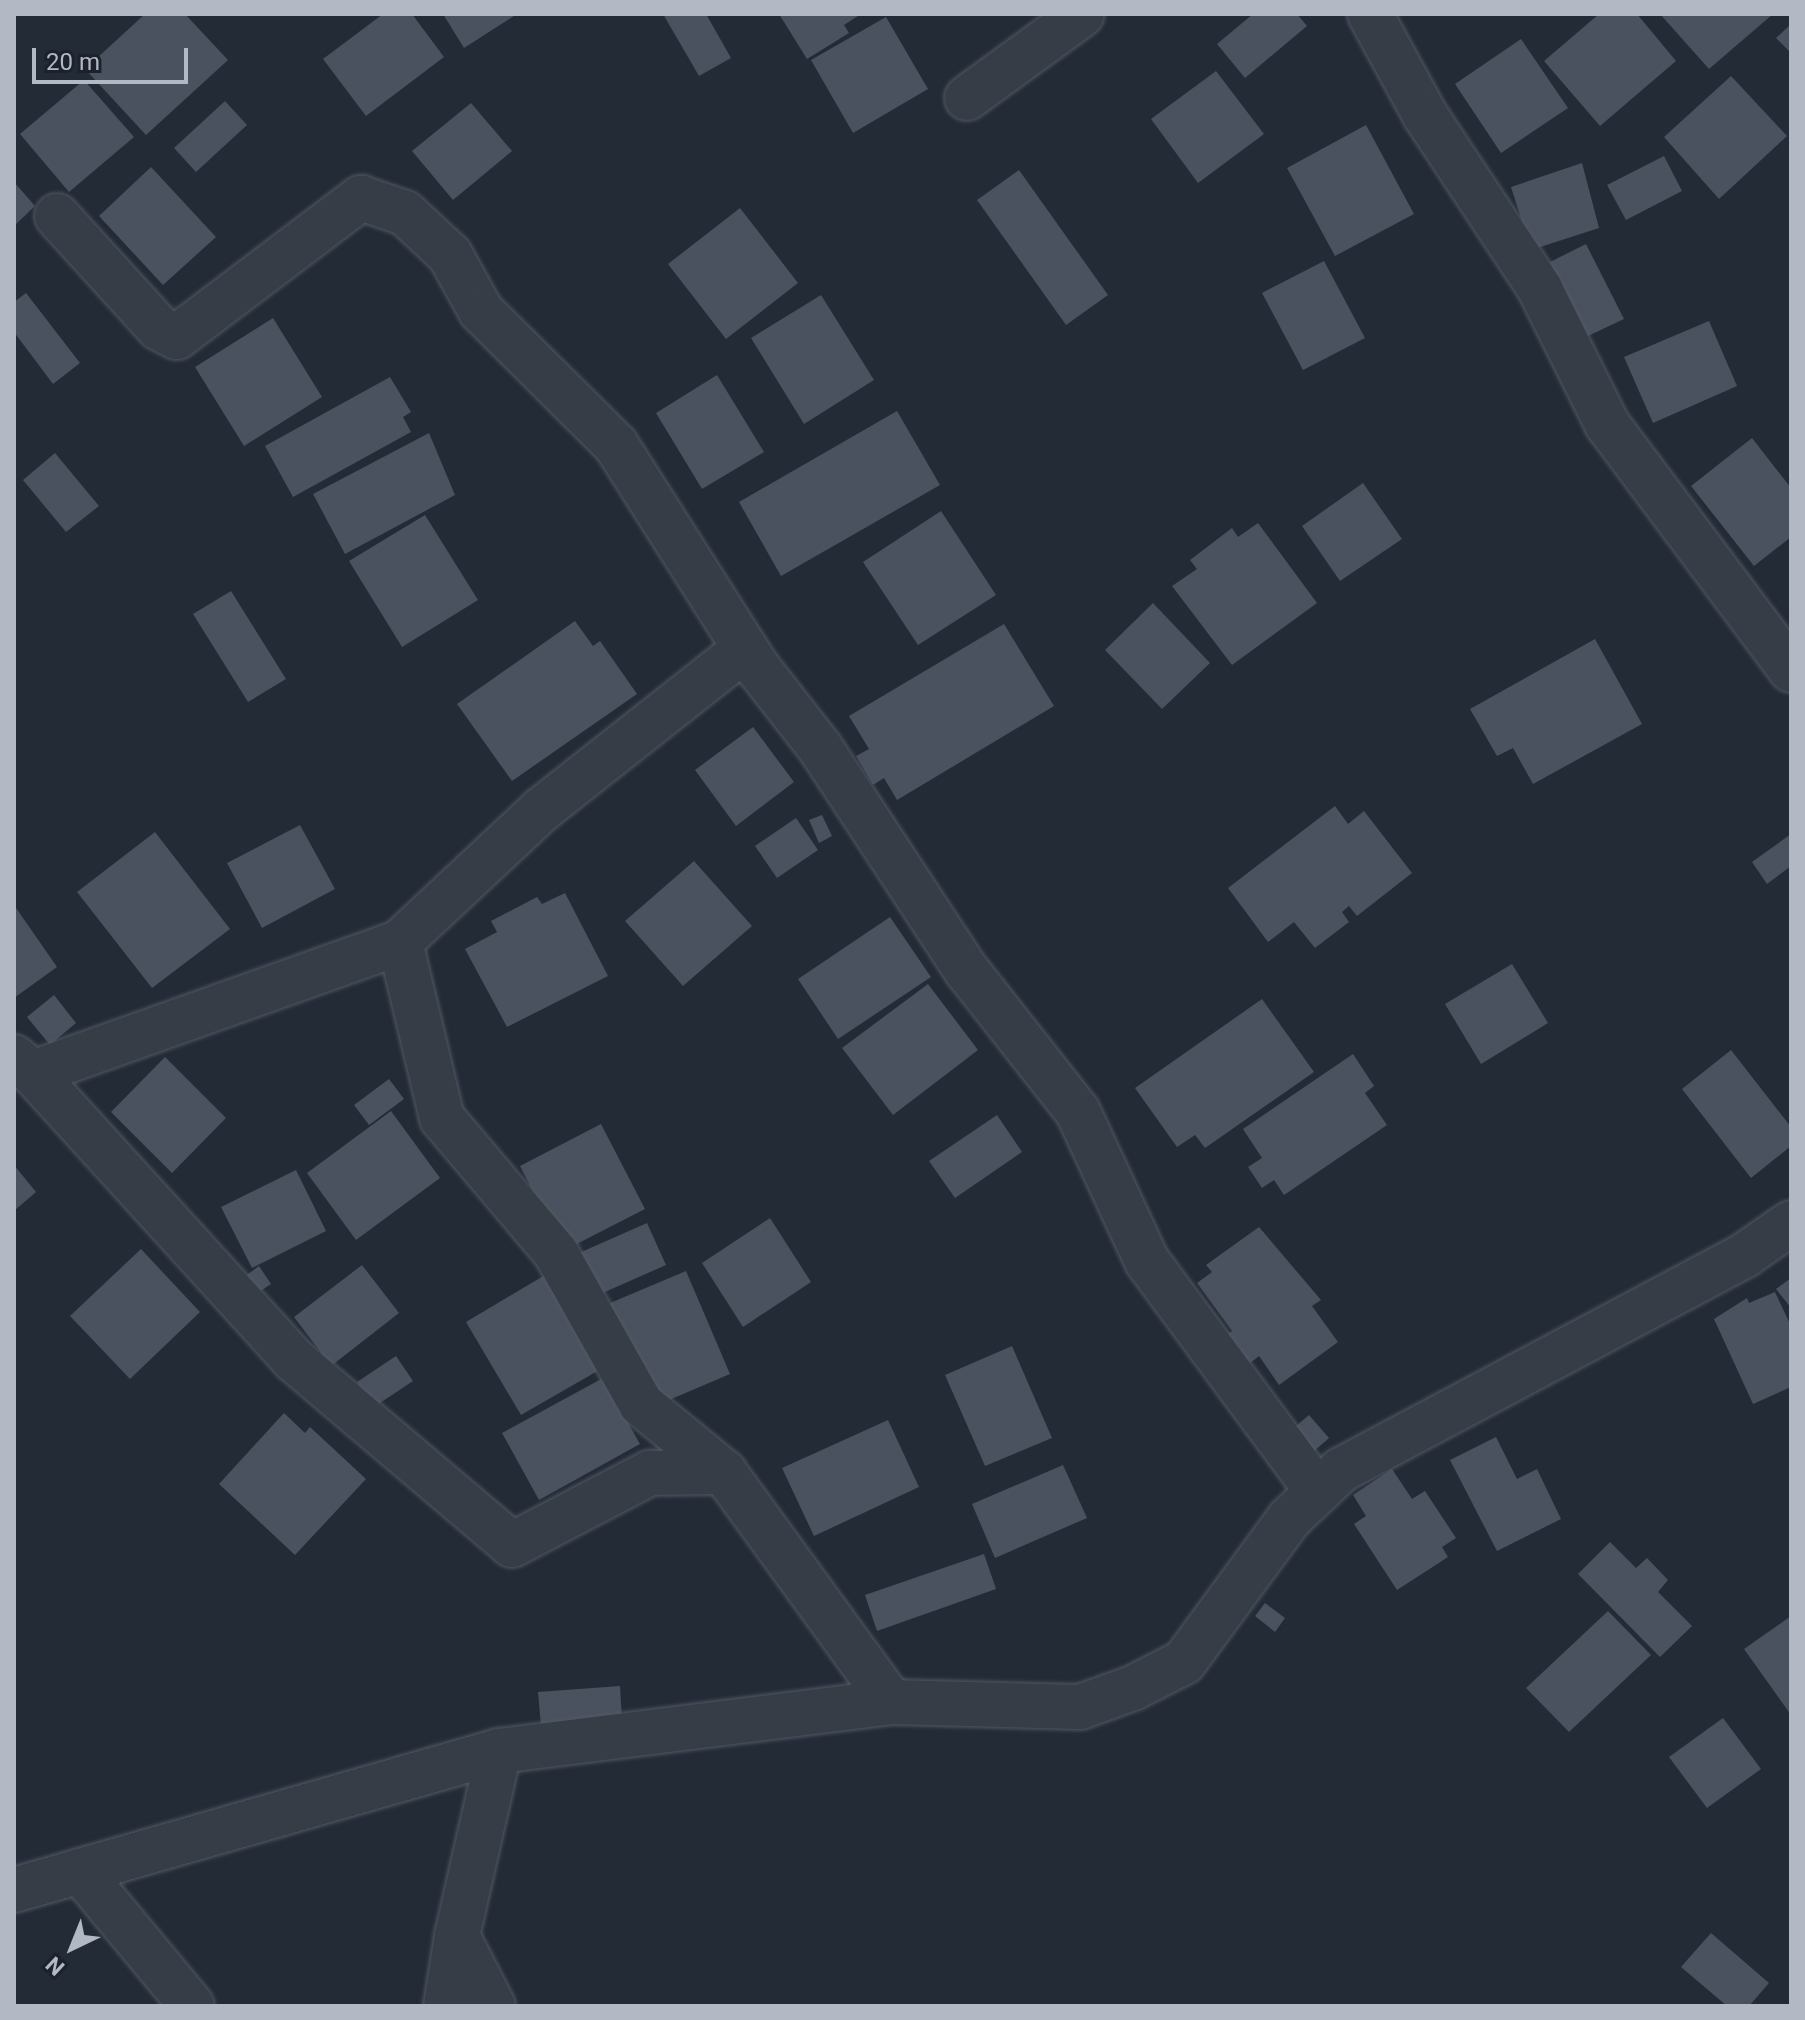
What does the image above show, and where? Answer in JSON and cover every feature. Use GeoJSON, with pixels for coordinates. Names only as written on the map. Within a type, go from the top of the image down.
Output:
{"type":"FeatureCollection","features":[{"type":"Feature","properties":{"kind":"street"},"geometry":{"type":"LineString","coordinates":[[967,98],[1082,14]]}},
{"type":"Feature","properties":{"kind":"street"},"geometry":{"type":"LineString","coordinates":[[1370,14],[1425,115],[1540,289],[1607,424],[1791,670]]}},
{"type":"Feature","properties":{"kind":"street"},"geometry":{"type":"LineString","coordinates":[[57,216],[159,328],[177,337],[361,198],[405,213],[450,255],[481,311],[616,445],[745,649],[821,749],[967,971],[1078,1112],[1147,1261],[1318,1492]]}},
{"type":"Feature","properties":{"kind":"street"},"geometry":{"type":"LineString","coordinates":[[724,1472],[650,1473],[512,1545],[293,1359],[24,1065],[400,942],[541,810],[745,649]]}},
{"type":"Feature","properties":{"kind":"street"},"geometry":{"type":"LineString","coordinates":[[400,942],[442,1118],[556,1253],[641,1404],[724,1472],[891,1702]]}},
{"type":"Feature","properties":{"kind":"street"},"geometry":{"type":"LineString","coordinates":[[14,1890],[499,1751],[891,1702],[1080,1707],[1133,1688],[1184,1662],[1289,1519],[1318,1492],[1417,1424],[1745,1255],[1791,1223]]}},
{"type":"Feature","properties":{"kind":"street"},"geometry":{"type":"LineString","coordinates":[[446,2006],[457,1936],[499,1751]]}},
{"type":"Feature","properties":{"kind":"street"},"geometry":{"type":"LineString","coordinates":[[80,1871],[192,2006]]}},
{"type":"Feature","properties":{"kind":"street"},"geometry":{"type":"LineString","coordinates":[[457,1936],[493,2006]]}},
{"type":"Feature","properties":{"kind":"building"},"geometry":{"type":"Polygon","coordinates":[[[145,14],[185,14],[228,60],[146,135],[85,69],[145,14]]]}},
{"type":"Feature","properties":{"kind":"building"},"geometry":{"type":"Polygon","coordinates":[[[383,14],[412,14],[444,57],[366,116],[323,59],[383,14]]]}},
{"type":"Feature","properties":{"kind":"building"},"geometry":{"type":"Polygon","coordinates":[[[443,14],[517,14],[464,48],[443,14]]]}},
{"type":"Feature","properties":{"kind":"building"},"geometry":{"type":"Polygon","coordinates":[[[663,14],[706,14],[731,58],[699,76],[663,14]]]}},
{"type":"Feature","properties":{"kind":"building"},"geometry":{"type":"Polygon","coordinates":[[[779,14],[861,14],[844,25],[849,33],[807,59],[779,14]]]}},
{"type":"Feature","properties":{"kind":"building"},"geometry":{"type":"Polygon","coordinates":[[[1253,14],[1297,14],[1307,26],[1245,78],[1217,44],[1253,14]]]}},
{"type":"Feature","properties":{"kind":"building"},"geometry":{"type":"Polygon","coordinates":[[[1599,14],[1637,14],[1676,61],[1600,126],[1544,61],[1599,14]]]}},
{"type":"Feature","properties":{"kind":"building"},"geometry":{"type":"Polygon","coordinates":[[[1660,14],[1773,14],[1709,69],[1660,14]]]}},
{"type":"Feature","properties":{"kind":"building"},"geometry":{"type":"Polygon","coordinates":[[[886,17],[928,89],[853,133],[811,60],[886,17]]]}},
{"type":"Feature","properties":{"kind":"building"},"geometry":{"type":"Polygon","coordinates":[[[1791,24],[1791,53],[1776,38],[1791,24]]]}},
{"type":"Feature","properties":{"kind":"building"},"geometry":{"type":"Polygon","coordinates":[[[1521,39],[1568,108],[1501,153],[1455,84],[1521,39]]]}},
{"type":"Feature","properties":{"kind":"building"},"geometry":{"type":"Polygon","coordinates":[[[1216,71],[1264,134],[1198,183],[1151,119],[1216,71]]]}},
{"type":"Feature","properties":{"kind":"building"},"geometry":{"type":"Polygon","coordinates":[[[1731,76],[1787,136],[1719,199],[1664,137],[1731,76]]]}},
{"type":"Feature","properties":{"kind":"building"},"geometry":{"type":"Polygon","coordinates":[[[84,80],[134,137],[69,192],[20,134],[84,80]]]}},
{"type":"Feature","properties":{"kind":"building"},"geometry":{"type":"Polygon","coordinates":[[[225,101],[247,125],[196,172],[174,148],[225,101]]]}},
{"type":"Feature","properties":{"kind":"building"},"geometry":{"type":"Polygon","coordinates":[[[471,103],[512,151],[453,200],[412,151],[471,103]]]}},
{"type":"Feature","properties":{"kind":"building"},"geometry":{"type":"Polygon","coordinates":[[[1366,125],[1414,214],[1335,256],[1287,168],[1366,125]]]}},
{"type":"Feature","properties":{"kind":"building"},"geometry":{"type":"Polygon","coordinates":[[[1664,156],[1682,191],[1626,220],[1607,185],[1664,156]]]}},
{"type":"Feature","properties":{"kind":"building"},"geometry":{"type":"Polygon","coordinates":[[[1582,163],[1599,228],[1531,250],[1511,187],[1582,163]]]}},
{"type":"Feature","properties":{"kind":"building"},"geometry":{"type":"Polygon","coordinates":[[[151,167],[216,237],[163,285],[99,216],[151,167]]]}},
{"type":"Feature","properties":{"kind":"building"},"geometry":{"type":"Polygon","coordinates":[[[1019,170],[1108,295],[1066,325],[977,200],[1019,170]]]}},
{"type":"Feature","properties":{"kind":"building"},"geometry":{"type":"Polygon","coordinates":[[[14,182],[35,206],[14,226],[14,182]]]}},
{"type":"Feature","properties":{"kind":"building"},"geometry":{"type":"Polygon","coordinates":[[[740,208],[798,283],[726,339],[668,264],[740,208]]]}},
{"type":"Feature","properties":{"kind":"building"},"geometry":{"type":"Polygon","coordinates":[[[1586,244],[1624,319],[1588,336],[1550,262],[1586,244]]]}},
{"type":"Feature","properties":{"kind":"building"},"geometry":{"type":"Polygon","coordinates":[[[1324,261],[1365,338],[1303,370],[1262,293],[1324,261]]]}},
{"type":"Feature","properties":{"kind":"building"},"geometry":{"type":"Polygon","coordinates":[[[26,293],[80,363],[53,384],[14,332],[14,302],[26,293]]]}},
{"type":"Feature","properties":{"kind":"building"},"geometry":{"type":"Polygon","coordinates":[[[821,295],[874,380],[804,424],[751,338],[821,295]]]}},
{"type":"Feature","properties":{"kind":"building"},"geometry":{"type":"Polygon","coordinates":[[[273,318],[322,397],[244,446],[195,367],[273,318]]]}},
{"type":"Feature","properties":{"kind":"building"},"geometry":{"type":"Polygon","coordinates":[[[1709,321],[1737,386],[1653,423],[1624,357],[1709,321]]]}},
{"type":"Feature","properties":{"kind":"building"},"geometry":{"type":"Polygon","coordinates":[[[717,375],[764,452],[702,489],[656,413],[717,375]]]}},
{"type":"Feature","properties":{"kind":"building"},"geometry":{"type":"Polygon","coordinates":[[[390,377],[411,412],[403,417],[411,432],[293,497],[265,446],[390,377]]]}},
{"type":"Feature","properties":{"kind":"building"},"geometry":{"type":"Polygon","coordinates":[[[897,411],[940,485],[781,576],[739,502],[897,411]]]}},
{"type":"Feature","properties":{"kind":"building"},"geometry":{"type":"Polygon","coordinates":[[[429,433],[455,495],[345,554],[313,494],[429,433]]]}},
{"type":"Feature","properties":{"kind":"building"},"geometry":{"type":"Polygon","coordinates":[[[1752,438],[1791,488],[1791,537],[1754,566],[1691,486],[1752,438]]]}},
{"type":"Feature","properties":{"kind":"building"},"geometry":{"type":"Polygon","coordinates":[[[55,453],[99,506],[66,532],[23,480],[55,453]]]}},
{"type":"Feature","properties":{"kind":"building"},"geometry":{"type":"Polygon","coordinates":[[[1363,483],[1402,539],[1340,581],[1302,526],[1363,483]]]}},
{"type":"Feature","properties":{"kind":"building"},"geometry":{"type":"Polygon","coordinates":[[[941,511],[996,595],[918,645],[863,562],[941,511]]]}},
{"type":"Feature","properties":{"kind":"building"},"geometry":{"type":"Polygon","coordinates":[[[425,515],[478,600],[402,647],[349,561],[425,515]]]}},
{"type":"Feature","properties":{"kind":"building"},"geometry":{"type":"Polygon","coordinates":[[[1258,523],[1317,603],[1232,665],[1172,586],[1197,569],[1190,560],[1232,528],[1238,537],[1258,523]]]}},
{"type":"Feature","properties":{"kind":"building"},"geometry":{"type":"Polygon","coordinates":[[[231,591],[286,679],[248,702],[193,614],[231,591]]]}},
{"type":"Feature","properties":{"kind":"building"},"geometry":{"type":"Polygon","coordinates":[[[1153,603],[1210,663],[1162,709],[1105,650],[1153,603]]]}},
{"type":"Feature","properties":{"kind":"building"},"geometry":{"type":"Polygon","coordinates":[[[575,621],[593,646],[600,641],[637,694],[512,781],[457,704],[575,621]]]}},
{"type":"Feature","properties":{"kind":"building"},"geometry":{"type":"Polygon","coordinates":[[[1004,624],[1054,706],[897,800],[884,778],[873,785],[856,756],[869,749],[849,716],[1004,624]]]}},
{"type":"Feature","properties":{"kind":"building"},"geometry":{"type":"Polygon","coordinates":[[[1595,639],[1642,724],[1533,784],[1513,748],[1497,756],[1470,709],[1595,639]]]}},
{"type":"Feature","properties":{"kind":"building"},"geometry":{"type":"Polygon","coordinates":[[[753,727],[794,782],[736,826],[695,770],[753,727]]]}},
{"type":"Feature","properties":{"kind":"building"},"geometry":{"type":"Polygon","coordinates":[[[1335,806],[1348,824],[1364,811],[1412,873],[1357,916],[1349,906],[1342,912],[1349,922],[1315,948],[1294,922],[1268,942],[1228,888],[1335,806]]]}},
{"type":"Feature","properties":{"kind":"building"},"geometry":{"type":"Polygon","coordinates":[[[822,815],[832,836],[819,843],[809,820],[822,815]]]}},
{"type":"Feature","properties":{"kind":"building"},"geometry":{"type":"Polygon","coordinates":[[[796,818],[818,850],[777,878],[755,846],[796,818]]]}},
{"type":"Feature","properties":{"kind":"building"},"geometry":{"type":"Polygon","coordinates":[[[300,825],[335,889],[262,928],[227,863],[300,825]]]}},
{"type":"Feature","properties":{"kind":"building"},"geometry":{"type":"Polygon","coordinates":[[[155,832],[230,929],[152,988],[77,892],[155,832]]]}},
{"type":"Feature","properties":{"kind":"building"},"geometry":{"type":"Polygon","coordinates":[[[1791,834],[1791,866],[1767,884],[1752,862],[1791,834]]]}},
{"type":"Feature","properties":{"kind":"building"},"geometry":{"type":"Polygon","coordinates":[[[694,861],[752,926],[683,986],[625,921],[694,861]]]}},
{"type":"Feature","properties":{"kind":"building"},"geometry":{"type":"Polygon","coordinates":[[[565,893],[608,976],[507,1027],[465,949],[497,932],[491,921],[537,897],[542,904],[565,893]]]}},
{"type":"Feature","properties":{"kind":"building"},"geometry":{"type":"Polygon","coordinates":[[[14,905],[57,967],[14,998],[14,905]]]}},
{"type":"Feature","properties":{"kind":"building"},"geometry":{"type":"Polygon","coordinates":[[[890,917],[931,977],[838,1039],[798,979],[890,917]]]}},
{"type":"Feature","properties":{"kind":"building"},"geometry":{"type":"Polygon","coordinates":[[[1512,964],[1548,1023],[1481,1064],[1445,1004],[1512,964]]]}},
{"type":"Feature","properties":{"kind":"building"},"geometry":{"type":"Polygon","coordinates":[[[928,984],[978,1050],[893,1115],[842,1048],[928,984]]]}},
{"type":"Feature","properties":{"kind":"building"},"geometry":{"type":"Polygon","coordinates":[[[54,995],[76,1023],[50,1045],[27,1017],[54,995]]]}},
{"type":"Feature","properties":{"kind":"building"},"geometry":{"type":"Polygon","coordinates":[[[1262,999],[1314,1072],[1205,1148],[1195,1135],[1177,1147],[1135,1088],[1262,999]]]}},
{"type":"Feature","properties":{"kind":"building"},"geometry":{"type":"Polygon","coordinates":[[[1731,1050],[1791,1127],[1791,1146],[1751,1178],[1682,1089],[1731,1050]]]}},
{"type":"Feature","properties":{"kind":"building"},"geometry":{"type":"Polygon","coordinates":[[[1353,1054],[1374,1086],[1365,1093],[1387,1125],[1284,1195],[1274,1180],[1262,1188],[1248,1167],[1262,1158],[1243,1129],[1353,1054]]]}},
{"type":"Feature","properties":{"kind":"building"},"geometry":{"type":"Polygon","coordinates":[[[165,1057],[226,1118],[172,1173],[111,1112],[165,1057]]]}},
{"type":"Feature","properties":{"kind":"building"},"geometry":{"type":"Polygon","coordinates":[[[389,1079],[404,1099],[369,1125],[354,1105],[389,1079]]]}},
{"type":"Feature","properties":{"kind":"building"},"geometry":{"type":"Polygon","coordinates":[[[391,1111],[440,1178],[356,1240],[307,1173],[391,1111]]]}},
{"type":"Feature","properties":{"kind":"building"},"geometry":{"type":"Polygon","coordinates":[[[997,1115],[1022,1152],[955,1198],[929,1161],[997,1115]]]}},
{"type":"Feature","properties":{"kind":"building"},"geometry":{"type":"Polygon","coordinates":[[[601,1124],[645,1209],[563,1251],[520,1166],[601,1124]]]}},
{"type":"Feature","properties":{"kind":"building"},"geometry":{"type":"Polygon","coordinates":[[[14,1165],[36,1192],[14,1211],[14,1165]]]}},
{"type":"Feature","properties":{"kind":"building"},"geometry":{"type":"Polygon","coordinates":[[[296,1170],[326,1231],[252,1268],[221,1207],[296,1170]]]}},
{"type":"Feature","properties":{"kind":"building"},"geometry":{"type":"Polygon","coordinates":[[[770,1218],[811,1282],[743,1327],[702,1263],[770,1218]]]}},
{"type":"Feature","properties":{"kind":"building"},"geometry":{"type":"Polygon","coordinates":[[[647,1223],[666,1265],[589,1299],[570,1257],[647,1223]]]}},
{"type":"Feature","properties":{"kind":"building"},"geometry":{"type":"Polygon","coordinates":[[[1259,1227],[1321,1300],[1312,1306],[1338,1342],[1279,1385],[1259,1356],[1243,1369],[1221,1339],[1232,1331],[1197,1283],[1212,1272],[1206,1265],[1259,1227]]]}},
{"type":"Feature","properties":{"kind":"building"},"geometry":{"type":"Polygon","coordinates":[[[141,1249],[200,1312],[130,1379],[70,1316],[141,1249]]]}},
{"type":"Feature","properties":{"kind":"building"},"geometry":{"type":"Polygon","coordinates":[[[362,1265],[399,1313],[331,1366],[294,1317],[362,1265]]]}},
{"type":"Feature","properties":{"kind":"building"},"geometry":{"type":"Polygon","coordinates":[[[259,1266],[271,1284],[256,1294],[244,1277],[259,1266]]]}},
{"type":"Feature","properties":{"kind":"building"},"geometry":{"type":"Polygon","coordinates":[[[686,1271],[730,1374],[648,1409],[603,1306],[686,1271]]]}},
{"type":"Feature","properties":{"kind":"building"},"geometry":{"type":"Polygon","coordinates":[[[545,1275],[601,1369],[521,1415],[466,1322],[545,1275]]]}},
{"type":"Feature","properties":{"kind":"building"},"geometry":{"type":"Polygon","coordinates":[[[1791,1278],[1791,1308],[1776,1289],[1791,1278]]]}},
{"type":"Feature","properties":{"kind":"building"},"geometry":{"type":"Polygon","coordinates":[[[1775,1292],[1791,1326],[1791,1387],[1753,1404],[1714,1319],[1747,1298],[1749,1303],[1775,1292]]]}},
{"type":"Feature","properties":{"kind":"building"},"geometry":{"type":"Polygon","coordinates":[[[1012,1346],[1052,1438],[985,1466],[945,1375],[1012,1346]]]}},
{"type":"Feature","properties":{"kind":"building"},"geometry":{"type":"Polygon","coordinates":[[[396,1356],[413,1381],[374,1407],[357,1382],[396,1356]]]}},
{"type":"Feature","properties":{"kind":"building"},"geometry":{"type":"Polygon","coordinates":[[[603,1378],[640,1444],[539,1500],[502,1433],[603,1378]]]}},
{"type":"Feature","properties":{"kind":"building"},"geometry":{"type":"Polygon","coordinates":[[[284,1413],[305,1433],[310,1427],[366,1479],[295,1555],[219,1484],[284,1413]]]}},
{"type":"Feature","properties":{"kind":"building"},"geometry":{"type":"Polygon","coordinates":[[[1309,1415],[1329,1438],[1304,1460],[1283,1437],[1309,1415]]]}},
{"type":"Feature","properties":{"kind":"building"},"geometry":{"type":"Polygon","coordinates":[[[888,1420],[919,1487],[814,1536],[782,1468],[888,1420]]]}},
{"type":"Feature","properties":{"kind":"building"},"geometry":{"type":"Polygon","coordinates":[[[1496,1437],[1517,1479],[1537,1469],[1561,1519],[1497,1551],[1450,1460],[1496,1437]]]}},
{"type":"Feature","properties":{"kind":"building"},"geometry":{"type":"Polygon","coordinates":[[[1063,1465],[1087,1518],[995,1558],[972,1504],[1063,1465]]]}},
{"type":"Feature","properties":{"kind":"building"},"geometry":{"type":"Polygon","coordinates":[[[1392,1469],[1412,1499],[1425,1491],[1456,1538],[1442,1547],[1448,1557],[1397,1590],[1354,1524],[1366,1516],[1353,1495],[1392,1469]]]}},
{"type":"Feature","properties":{"kind":"building"},"geometry":{"type":"Polygon","coordinates":[[[1610,1542],[1636,1568],[1647,1558],[1668,1580],[1658,1592],[1692,1626],[1660,1657],[1578,1574],[1610,1542]]]}},
{"type":"Feature","properties":{"kind":"building"},"geometry":{"type":"Polygon","coordinates":[[[984,1554],[996,1589],[877,1631],[865,1595],[984,1554]]]}},
{"type":"Feature","properties":{"kind":"building"},"geometry":{"type":"Polygon","coordinates":[[[1265,1603],[1285,1618],[1275,1632],[1255,1616],[1265,1603]]]}},
{"type":"Feature","properties":{"kind":"building"},"geometry":{"type":"Polygon","coordinates":[[[1608,1611],[1651,1655],[1569,1732],[1526,1688],[1608,1611]]]}},
{"type":"Feature","properties":{"kind":"building"},"geometry":{"type":"Polygon","coordinates":[[[1791,1616],[1791,1715],[1744,1649],[1791,1616]]]}},
{"type":"Feature","properties":{"kind":"building"},"geometry":{"type":"Polygon","coordinates":[[[620,1686],[622,1720],[541,1726],[538,1692],[620,1686]]]}},
{"type":"Feature","properties":{"kind":"building"},"geometry":{"type":"Polygon","coordinates":[[[1723,1718],[1761,1769],[1707,1808],[1669,1757],[1723,1718]]]}},
{"type":"Feature","properties":{"kind":"building"},"geometry":{"type":"Polygon","coordinates":[[[1711,1933],[1769,1983],[1749,2006],[1727,2006],[1681,1967],[1711,1933]]]}}]}
